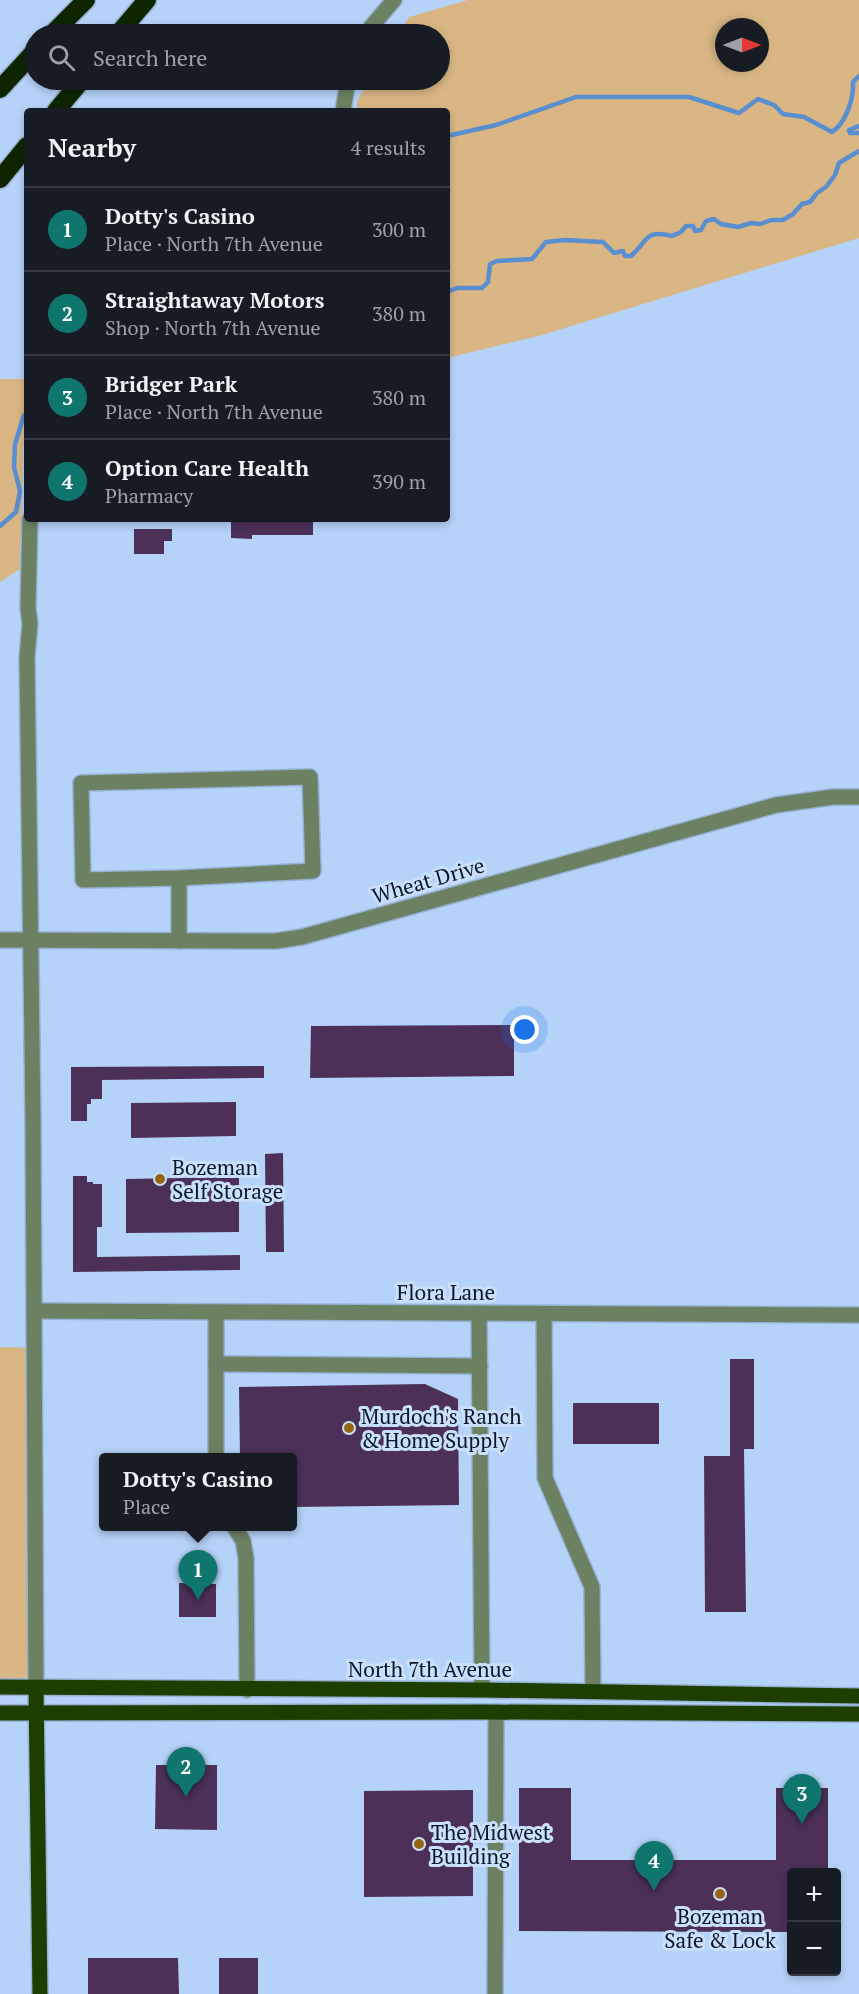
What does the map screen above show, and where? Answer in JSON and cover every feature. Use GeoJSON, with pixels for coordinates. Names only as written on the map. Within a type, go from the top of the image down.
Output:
{"type":"FeatureCollection","features":[{"type":"Feature","properties":{"kind":"highway"},"geometry":{"type":"LineString","coordinates":[[62,24],[86,0]]}},
{"type":"Feature","properties":{"kind":"highway"},"geometry":{"type":"LineString","coordinates":[[127,24],[147,0]]}},
{"type":"Feature","properties":{"kind":"highway"},"geometry":{"type":"LineString","coordinates":[[0,89],[24,63]]}},
{"type":"Feature","properties":{"kind":"highway"},"geometry":{"type":"LineString","coordinates":[[59,108],[74,90]]}},
{"type":"Feature","properties":{"kind":"highway"},"geometry":{"type":"LineString","coordinates":[[0,179],[24,150]]}},
{"type":"Feature","properties":{"kind":"main road","name":"North 7th Avenue"},"geometry":{"type":"LineString","coordinates":[[0,1687],[482,1690],[859,1696]]}},
{"type":"Feature","properties":{"kind":"main road"},"geometry":{"type":"LineString","coordinates":[[36,1688],[40,1994]]}},
{"type":"Feature","properties":{"kind":"main road","name":"North 7th Avenue"},"geometry":{"type":"LineString","coordinates":[[0,1713],[859,1714]]}},
{"type":"Feature","properties":{"kind":"street"},"geometry":{"type":"LineString","coordinates":[[373,24],[393,0]]}},
{"type":"Feature","properties":{"kind":"street"},"geometry":{"type":"LineString","coordinates":[[343,108],[346,90]]}},
{"type":"Feature","properties":{"kind":"street"},"geometry":{"type":"LineString","coordinates":[[30,522],[28,608],[30,624],[27,657],[36,1688]]}},
{"type":"Feature","properties":{"kind":"street"},"geometry":{"type":"LineString","coordinates":[[310,777],[313,871],[179,878],[83,880],[81,783],[310,777]]}},
{"type":"Feature","properties":{"kind":"street","name":"Wheat Drive"},"geometry":{"type":"LineString","coordinates":[[0,940],[276,941],[302,937],[776,805],[833,797],[859,797]]}},
{"type":"Feature","properties":{"kind":"street"},"geometry":{"type":"LineString","coordinates":[[179,878],[179,941]]}},
{"type":"Feature","properties":{"kind":"street","name":"Flora Lane"},"geometry":{"type":"LineString","coordinates":[[34,1311],[859,1315]]}},
{"type":"Feature","properties":{"kind":"street"},"geometry":{"type":"LineString","coordinates":[[216,1312],[216,1453]]}},
{"type":"Feature","properties":{"kind":"street"},"geometry":{"type":"LineString","coordinates":[[479,1313],[482,1690]]}},
{"type":"Feature","properties":{"kind":"street"},"geometry":{"type":"LineString","coordinates":[[544,1314],[545,1478],[592,1587],[593,1692]]}},
{"type":"Feature","properties":{"kind":"street"},"geometry":{"type":"LineString","coordinates":[[216,1364],[480,1366]]}},
{"type":"Feature","properties":{"kind":"street"},"geometry":{"type":"LineString","coordinates":[[237,1531],[243,1541],[246,1558],[247,1690]]}},
{"type":"Feature","properties":{"kind":"street"},"geometry":{"type":"LineString","coordinates":[[495,1994],[496,1712]]}},
{"type":"Feature","properties":{"kind":"shaded area"},"geometry":{"type":"Polygon","coordinates":[[[468,0],[859,0],[859,238],[542,335],[450,357],[450,108],[357,108],[357,101],[364,90],[450,90],[450,24],[404,24],[409,17],[468,0]]]}},
{"type":"Feature","properties":{"kind":"shaded area"},"geometry":{"type":"Polygon","coordinates":[[[0,379],[24,379],[20,569],[0,582],[0,379]]]}},
{"type":"Feature","properties":{"kind":"shaded area"},"geometry":{"type":"Polygon","coordinates":[[[0,1347],[34,1348],[36,1688],[0,1687],[0,1347]]]}},
{"type":"Feature","properties":{"kind":"building"},"geometry":{"type":"Polygon","coordinates":[[[231,522],[313,522],[313,535],[252,535],[252,539],[231,538],[231,522]]]}},
{"type":"Feature","properties":{"kind":"building"},"geometry":{"type":"Polygon","coordinates":[[[134,529],[172,529],[172,541],[164,541],[164,554],[134,554],[134,529]]]}},
{"type":"Feature","properties":{"kind":"building"},"geometry":{"type":"Polygon","coordinates":[[[514,1025],[514,1076],[310,1078],[311,1026],[514,1025]]]}},
{"type":"Feature","properties":{"kind":"building"},"geometry":{"type":"Polygon","coordinates":[[[264,1066],[264,1078],[102,1080],[102,1099],[91,1099],[91,1104],[87,1104],[87,1121],[71,1121],[71,1067],[264,1066]]]}},
{"type":"Feature","properties":{"kind":"building"},"geometry":{"type":"Polygon","coordinates":[[[236,1102],[236,1136],[131,1138],[131,1103],[236,1102]]]}},
{"type":"Feature","properties":{"kind":"building"},"geometry":{"type":"Polygon","coordinates":[[[283,1153],[284,1252],[266,1252],[265,1154],[283,1153]]]}},
{"type":"Feature","properties":{"kind":"building"},"geometry":{"type":"Polygon","coordinates":[[[73,1176],[87,1176],[87,1182],[102,1184],[102,1227],[97,1227],[97,1257],[240,1255],[240,1270],[73,1272],[73,1176]]]}},
{"type":"Feature","properties":{"kind":"building"},"geometry":{"type":"Polygon","coordinates":[[[239,1177],[239,1232],[126,1233],[126,1179],[239,1177]]]}},
{"type":"Feature","properties":{"kind":"building"},"geometry":{"type":"Polygon","coordinates":[[[730,1359],[754,1359],[754,1449],[744,1449],[746,1612],[705,1612],[704,1456],[730,1456],[730,1359]]]}},
{"type":"Feature","properties":{"kind":"building","name":"Murdoch's Ranch & Home Supply"},"geometry":{"type":"Polygon","coordinates":[[[425,1384],[458,1399],[459,1505],[297,1507],[297,1453],[240,1453],[239,1387],[425,1384]]]}},
{"type":"Feature","properties":{"kind":"building"},"geometry":{"type":"Polygon","coordinates":[[[573,1403],[659,1403],[659,1444],[573,1444],[573,1403]]]}},
{"type":"Feature","properties":{"kind":"building"},"geometry":{"type":"Polygon","coordinates":[[[179,1583],[216,1584],[216,1617],[179,1617],[179,1583]]]}},
{"type":"Feature","properties":{"kind":"building"},"geometry":{"type":"Polygon","coordinates":[[[156,1765],[217,1765],[217,1830],[155,1829],[156,1765]]]}},
{"type":"Feature","properties":{"kind":"building"},"geometry":{"type":"Polygon","coordinates":[[[519,1788],[571,1788],[571,1860],[776,1860],[776,1788],[828,1788],[828,1868],[787,1868],[787,1932],[519,1931],[519,1788]]]}},
{"type":"Feature","properties":{"kind":"building","name":"The Midwest Building"},"geometry":{"type":"Polygon","coordinates":[[[473,1790],[473,1896],[364,1897],[364,1791],[473,1790]]]}},
{"type":"Feature","properties":{"kind":"building"},"geometry":{"type":"Polygon","coordinates":[[[88,1958],[178,1958],[179,1994],[88,1994],[88,1958]]]}},
{"type":"Feature","properties":{"kind":"building"},"geometry":{"type":"Polygon","coordinates":[[[219,1958],[258,1958],[258,1994],[219,1994],[219,1958]]]}},
{"type":"Feature","properties":{"kind":"waterway"},"geometry":{"type":"LineString","coordinates":[[450,135],[496,125],[576,97],[689,97],[739,113],[758,99],[774,105],[783,114],[804,117],[832,132],[845,116],[852,95],[853,82],[859,76]]}},
{"type":"Feature","properties":{"kind":"waterway"},"geometry":{"type":"LineString","coordinates":[[859,126],[849,130],[850,133],[859,133]]}},
{"type":"Feature","properties":{"kind":"waterway"},"geometry":{"type":"LineString","coordinates":[[450,291],[457,288],[482,288],[488,282],[490,264],[497,261],[532,259],[546,242],[565,240],[603,242],[614,253],[623,251],[625,256],[631,256],[651,235],[672,236],[681,232],[686,226],[693,226],[695,231],[701,230],[706,221],[714,219],[721,224],[738,227],[751,223],[760,224],[771,220],[783,220],[793,214],[802,204],[810,202],[835,175],[839,163],[859,151]]}},
{"type":"Feature","properties":{"kind":"waterway"},"geometry":{"type":"LineString","coordinates":[[0,526],[16,512],[20,491],[14,467],[15,444],[24,415]]}},
{"type":"Feature","properties":{"kind":"place","name":"Bozeman Self Storage"},"geometry":{"type":"Point","coordinates":[160,1179]}},
{"type":"Feature","properties":{"kind":"place","name":"Murdoch's Ranch & Home Supply"},"geometry":{"type":"Point","coordinates":[349,1428]}},
{"type":"Feature","properties":{"kind":"place","name":"Dotty's Casino"},"geometry":{"type":"Point","coordinates":[198,1600]}},
{"type":"Feature","properties":{"kind":"place","name":"Straightaway Motors"},"geometry":{"type":"Point","coordinates":[186,1797]}},
{"type":"Feature","properties":{"kind":"place","name":"Bridger Park"},"geometry":{"type":"Point","coordinates":[802,1824]}},
{"type":"Feature","properties":{"kind":"place","name":"The Midwest Building"},"geometry":{"type":"Point","coordinates":[419,1844]}},
{"type":"Feature","properties":{"kind":"place","name":"Option Care Health"},"geometry":{"type":"Point","coordinates":[654,1891]}},
{"type":"Feature","properties":{"kind":"place","name":"Bozeman Safe & Lock"},"geometry":{"type":"Point","coordinates":[720,1894]}}]}
